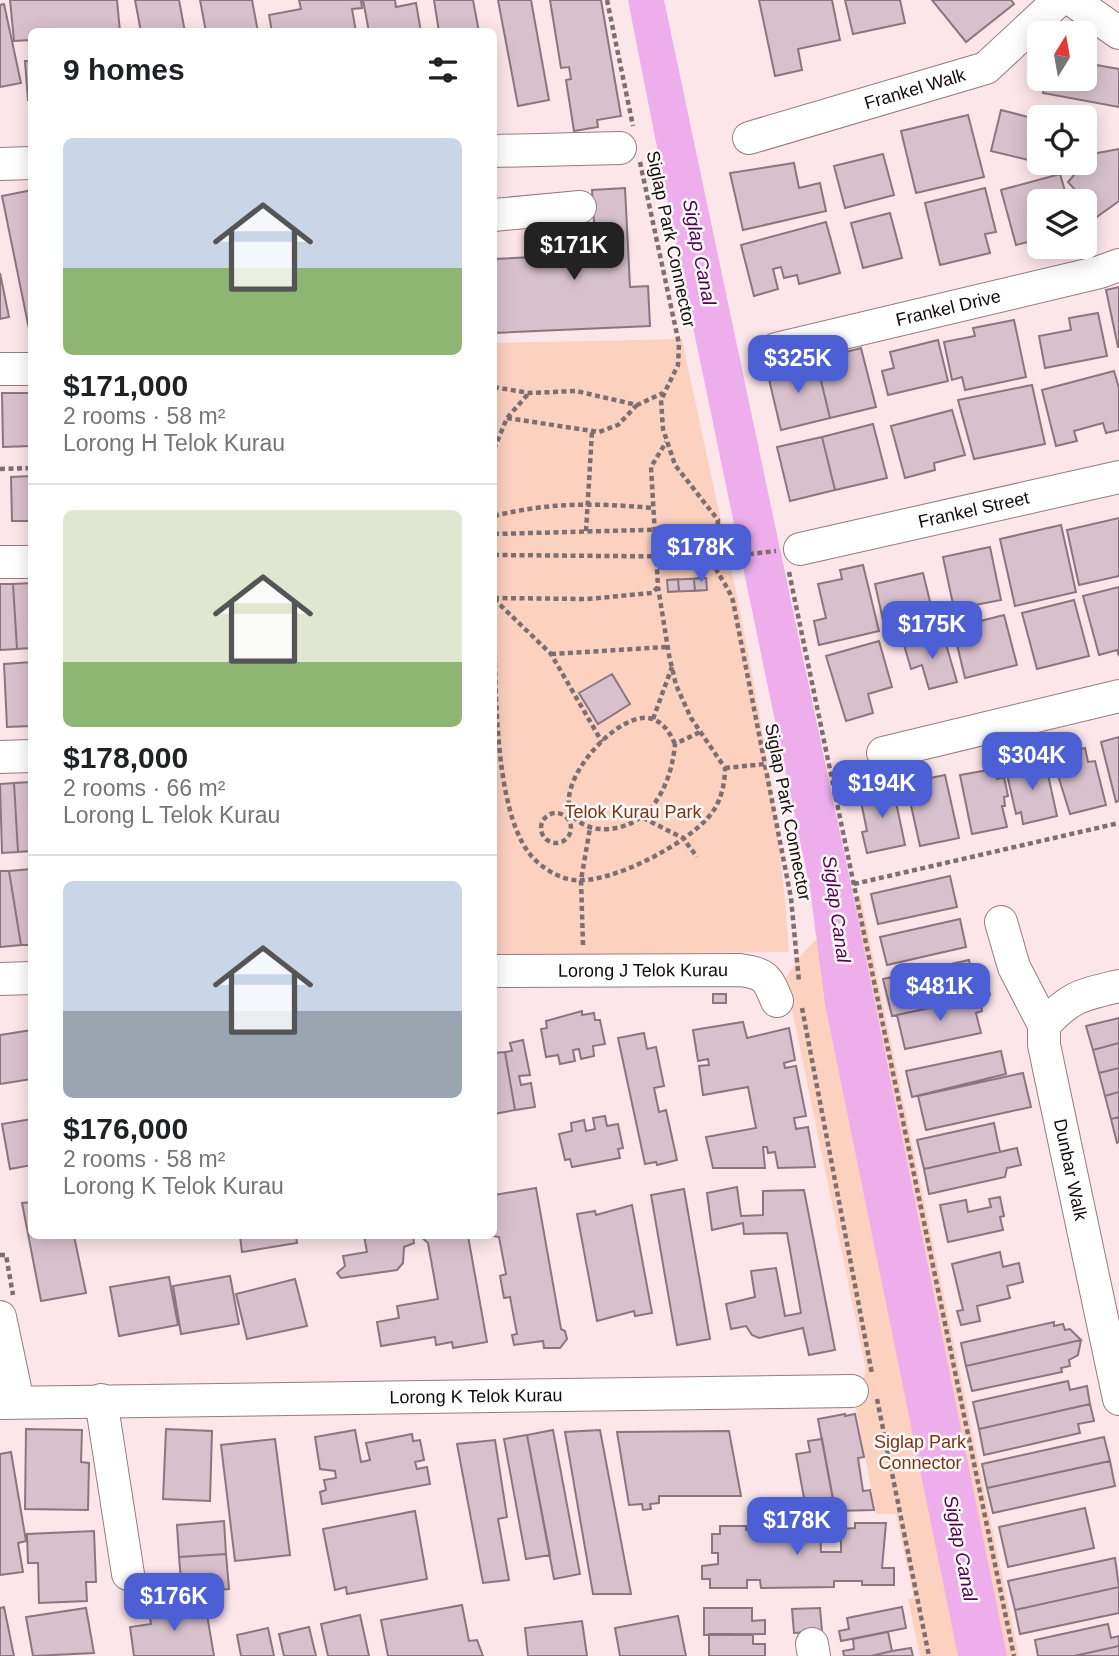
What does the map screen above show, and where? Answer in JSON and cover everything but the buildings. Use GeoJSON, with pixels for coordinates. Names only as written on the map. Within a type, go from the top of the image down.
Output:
{"type":"FeatureCollection","features":[{"type":"Feature","properties":{"kind":"street","name":"Frankel Walk"},"geometry":{"type":"LineString","coordinates":[[749,138],[986,68],[1059,0]]}},
{"type":"Feature","properties":{"kind":"street"},"geometry":{"type":"LineString","coordinates":[[1072,0],[1119,33]]}},
{"type":"Feature","properties":{"kind":"street"},"geometry":{"type":"LineString","coordinates":[[497,151],[631,144]]}},
{"type":"Feature","properties":{"kind":"street"},"geometry":{"type":"LineString","coordinates":[[0,164],[28,163]]}},
{"type":"Feature","properties":{"kind":"street"},"geometry":{"type":"LineString","coordinates":[[497,215],[580,207]]}},
{"type":"Feature","properties":{"kind":"street","name":"Frankel Drive"},"geometry":{"type":"LineString","coordinates":[[776,349],[1100,272],[1119,265]]}},
{"type":"Feature","properties":{"kind":"street"},"geometry":{"type":"LineString","coordinates":[[0,369],[28,369]]}},
{"type":"Feature","properties":{"kind":"street","name":"Frankel Street"},"geometry":{"type":"LineString","coordinates":[[800,551],[1119,477]]}},
{"type":"Feature","properties":{"kind":"street"},"geometry":{"type":"LineString","coordinates":[[0,562],[28,562]]}},
{"type":"Feature","properties":{"kind":"street"},"geometry":{"type":"LineString","coordinates":[[873,763],[1119,696]]}},
{"type":"Feature","properties":{"kind":"street"},"geometry":{"type":"LineString","coordinates":[[0,757],[28,756]]}},
{"type":"Feature","properties":{"kind":"street"},"geometry":{"type":"LineString","coordinates":[[1001,922],[1014,967],[1044,1025],[1065,1003],[1084,994],[1119,986]]}},
{"type":"Feature","properties":{"kind":"street","name":"Lorong J Telok Kurau"},"geometry":{"type":"LineString","coordinates":[[497,971],[756,972],[792,994]]}},
{"type":"Feature","properties":{"kind":"street"},"geometry":{"type":"LineString","coordinates":[[0,979],[28,978]]}},
{"type":"Feature","properties":{"kind":"street","name":"Dunbar Walk"},"geometry":{"type":"LineString","coordinates":[[1044,1025],[1044,1045],[1110,1317],[1119,1399]]}},
{"type":"Feature","properties":{"kind":"street","name":"Lorong K Telok Kurau"},"geometry":{"type":"LineString","coordinates":[[0,1317],[9,1403],[101,1400],[423,1405],[867,1386]]}},
{"type":"Feature","properties":{"kind":"street"},"geometry":{"type":"LineString","coordinates":[[101,1400],[128,1574]]}},
{"type":"Feature","properties":{"kind":"path","name":"Siglap Park Connector"},"geometry":{"type":"LineString","coordinates":[[607,0],[631,144],[680,344],[678,365],[664,393],[661,412],[675,465],[715,513],[718,528],[710,544],[712,566],[727,584],[733,601],[791,898],[792,994],[867,1386],[929,1656]]}},
{"type":"Feature","properties":{"kind":"path"},"geometry":{"type":"LineString","coordinates":[[497,388],[529,393],[576,391],[638,405]]}},
{"type":"Feature","properties":{"kind":"path"},"geometry":{"type":"LineString","coordinates":[[497,442],[508,418],[529,393]]}},
{"type":"Feature","properties":{"kind":"path"},"geometry":{"type":"LineString","coordinates":[[508,418],[592,432],[618,425],[638,405],[664,393]]}},
{"type":"Feature","properties":{"kind":"path"},"geometry":{"type":"LineString","coordinates":[[586,531],[592,432]]}},
{"type":"Feature","properties":{"kind":"path"},"geometry":{"type":"LineString","coordinates":[[497,740],[509,805],[522,841],[546,869],[564,878],[581,880],[624,869],[682,838],[711,813],[721,795],[724,768],[700,732],[676,685],[667,647],[659,587],[651,467],[667,440]]}},
{"type":"Feature","properties":{"kind":"path"},"geometry":{"type":"LineString","coordinates":[[0,469],[28,468]]}},
{"type":"Feature","properties":{"kind":"path"},"geometry":{"type":"LineString","coordinates":[[497,515],[527,508],[587,502],[653,508]]}},
{"type":"Feature","properties":{"kind":"path"},"geometry":{"type":"LineString","coordinates":[[497,534],[718,528]]}},
{"type":"Feature","properties":{"kind":"path"},"geometry":{"type":"LineString","coordinates":[[497,555],[711,557],[800,551],[832,780],[1014,1656]]}},
{"type":"Feature","properties":{"kind":"path"},"geometry":{"type":"LineString","coordinates":[[658,567],[712,566]]}},
{"type":"Feature","properties":{"kind":"path"},"geometry":{"type":"LineString","coordinates":[[497,598],[587,599],[652,593],[659,587]]}},
{"type":"Feature","properties":{"kind":"path"},"geometry":{"type":"LineString","coordinates":[[497,601],[551,654],[586,708],[602,742]]}},
{"type":"Feature","properties":{"kind":"path"},"geometry":{"type":"LineString","coordinates":[[551,654],[667,647]]}},
{"type":"Feature","properties":{"kind":"path"},"geometry":{"type":"LineString","coordinates":[[653,719],[672,667]]}},
{"type":"Feature","properties":{"kind":"path"},"geometry":{"type":"LineString","coordinates":[[602,742],[579,767],[568,801],[570,817],[571,830],[563,842],[548,842],[541,834],[541,824],[547,816],[556,813],[570,817],[590,828],[609,829],[634,824],[643,818],[660,793],[673,763],[675,744],[666,728],[653,719],[635,719],[613,731],[602,742]]}},
{"type":"Feature","properties":{"kind":"path"},"geometry":{"type":"LineString","coordinates":[[675,744],[700,732]]}},
{"type":"Feature","properties":{"kind":"path"},"geometry":{"type":"LineString","coordinates":[[832,780],[873,763]]}},
{"type":"Feature","properties":{"kind":"path"},"geometry":{"type":"LineString","coordinates":[[724,768],[765,764]]}},
{"type":"Feature","properties":{"kind":"path"},"geometry":{"type":"LineString","coordinates":[[643,818],[682,838],[697,857]]}},
{"type":"Feature","properties":{"kind":"path"},"geometry":{"type":"LineString","coordinates":[[854,884],[1119,822]]}},
{"type":"Feature","properties":{"kind":"path"},"geometry":{"type":"LineString","coordinates":[[583,970],[581,880],[590,828]]}},
{"type":"Feature","properties":{"kind":"green space","name":"Telok Kurau Park"},"geometry":{"type":"Polygon","coordinates":[[[682,339],[761,721],[773,798],[789,952],[497,955],[497,343],[682,339]]]}},
{"type":"Feature","properties":{"kind":"green space","name":"Siglap Park Connector"},"geometry":{"type":"Polygon","coordinates":[[[860,894],[1019,1656],[920,1656],[908,1599],[914,1598],[896,1514],[876,1514],[856,1409],[866,1369],[792,1009],[780,1008],[777,991],[802,954],[860,894]]]}},
{"type":"Feature","properties":{"kind":"water","name":"Siglap Canal"},"geometry":{"type":"Polygon","coordinates":[[[628,0],[664,0],[851,885],[1007,1656],[958,1656],[825,1004],[810,889],[628,0]]]}}]}
